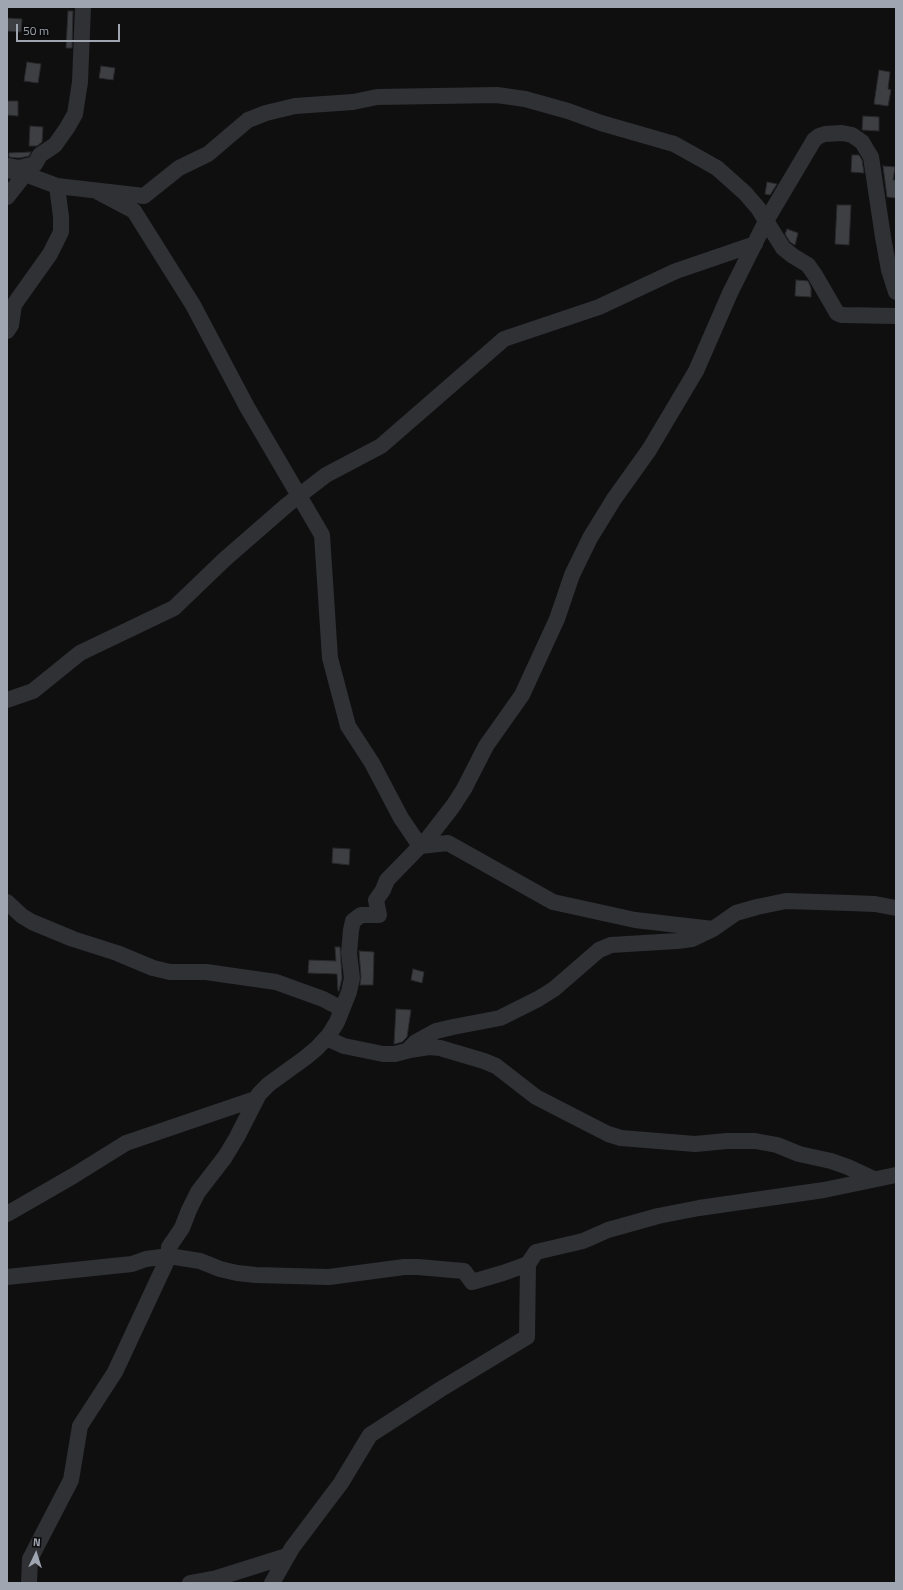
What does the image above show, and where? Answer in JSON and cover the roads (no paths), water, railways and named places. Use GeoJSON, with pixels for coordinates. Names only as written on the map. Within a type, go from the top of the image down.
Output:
{"type":"FeatureCollection","features":[{"type":"Feature","properties":{"kind":"street"},"geometry":{"type":"LineString","coordinates":[[7,166],[19,168],[35,164],[40,155],[55,145],[75,114],[80,82],[83,7]]}},
{"type":"Feature","properties":{"kind":"street"},"geometry":{"type":"LineString","coordinates":[[7,170],[25,174],[57,186],[98,192],[144,196],[179,168],[208,154],[248,120],[273,111],[295,106],[353,102],[377,97],[497,95],[525,98],[601,123],[674,144],[717,168],[750,198],[783,248],[808,265],[816,275],[837,313],[842,315],[896,316]]}},
{"type":"Feature","properties":{"kind":"street"},"geometry":{"type":"LineString","coordinates":[[29,1583],[30,1559],[71,1480],[80,1426],[115,1372],[169,1256],[169,1247],[182,1228],[195,1198],[225,1157],[237,1137],[255,1099],[269,1084],[305,1058],[326,1038],[337,1022],[352,978],[349,952],[353,921],[361,915],[378,915],[376,900],[383,890],[387,880],[420,846],[453,806],[464,789],[486,746],[522,695],[558,619],[572,575],[590,538],[614,499],[649,450],[696,371],[711,340],[730,293],[766,221],[814,140],[825,134],[842,133],[852,135],[862,142],[871,157],[887,257],[896,292]]}},
{"type":"Feature","properties":{"kind":"street"},"geometry":{"type":"LineString","coordinates":[[7,197],[25,174]]}},
{"type":"Feature","properties":{"kind":"street"},"geometry":{"type":"LineString","coordinates":[[7,331],[11,326],[14,305],[50,254],[62,232],[57,186]]}},
{"type":"Feature","properties":{"kind":"street"},"geometry":{"type":"LineString","coordinates":[[98,192],[134,211],[193,304],[247,407],[322,535],[330,658],[348,726],[372,763],[401,818],[420,846]]}},
{"type":"Feature","properties":{"kind":"street"},"geometry":{"type":"LineString","coordinates":[[7,700],[32,691],[80,653],[174,608],[225,560],[299,495],[326,474],[381,446],[504,339],[599,307],[676,271],[754,244]]}},
{"type":"Feature","properties":{"kind":"street"},"geometry":{"type":"LineString","coordinates":[[420,846],[448,843],[553,902],[635,920],[713,929]]}},
{"type":"Feature","properties":{"kind":"street"},"geometry":{"type":"LineString","coordinates":[[408,1050],[416,1042],[436,1032],[453,1027],[500,1018],[532,1002],[554,989],[599,950],[611,945],[677,941],[698,937],[713,929],[736,913],[763,905],[786,901],[875,904],[896,908]]}},
{"type":"Feature","properties":{"kind":"street"},"geometry":{"type":"LineString","coordinates":[[7,902],[22,916],[32,922],[73,939],[117,953],[153,968],[170,972],[206,972],[276,982],[323,999],[342,1009]]}},
{"type":"Feature","properties":{"kind":"street"},"geometry":{"type":"LineString","coordinates":[[326,1038],[344,1046],[376,1052],[395,1054],[408,1050],[429,1047],[440,1048],[484,1061],[496,1066],[536,1097],[608,1134],[621,1138],[696,1144],[727,1141],[755,1141],[777,1145],[799,1154],[831,1161],[874,1179]]}},
{"type":"Feature","properties":{"kind":"street"},"geometry":{"type":"LineString","coordinates":[[7,1214],[74,1176],[126,1143],[255,1099]]}},
{"type":"Feature","properties":{"kind":"street"},"geometry":{"type":"LineString","coordinates":[[272,1583],[287,1556],[341,1482],[370,1435],[441,1388],[527,1337],[528,1264],[536,1252],[583,1241],[608,1230],[658,1216],[699,1208],[824,1190],[896,1175]]}},
{"type":"Feature","properties":{"kind":"street"},"geometry":{"type":"LineString","coordinates":[[7,1278],[132,1264],[146,1259],[169,1256],[200,1262],[237,1273],[256,1275],[329,1277],[404,1267],[418,1267],[464,1271],[472,1282],[528,1264]]}},
{"type":"Feature","properties":{"kind":"street"},"geometry":{"type":"LineString","coordinates":[[190,1583],[217,1578],[287,1556]]}}]}
